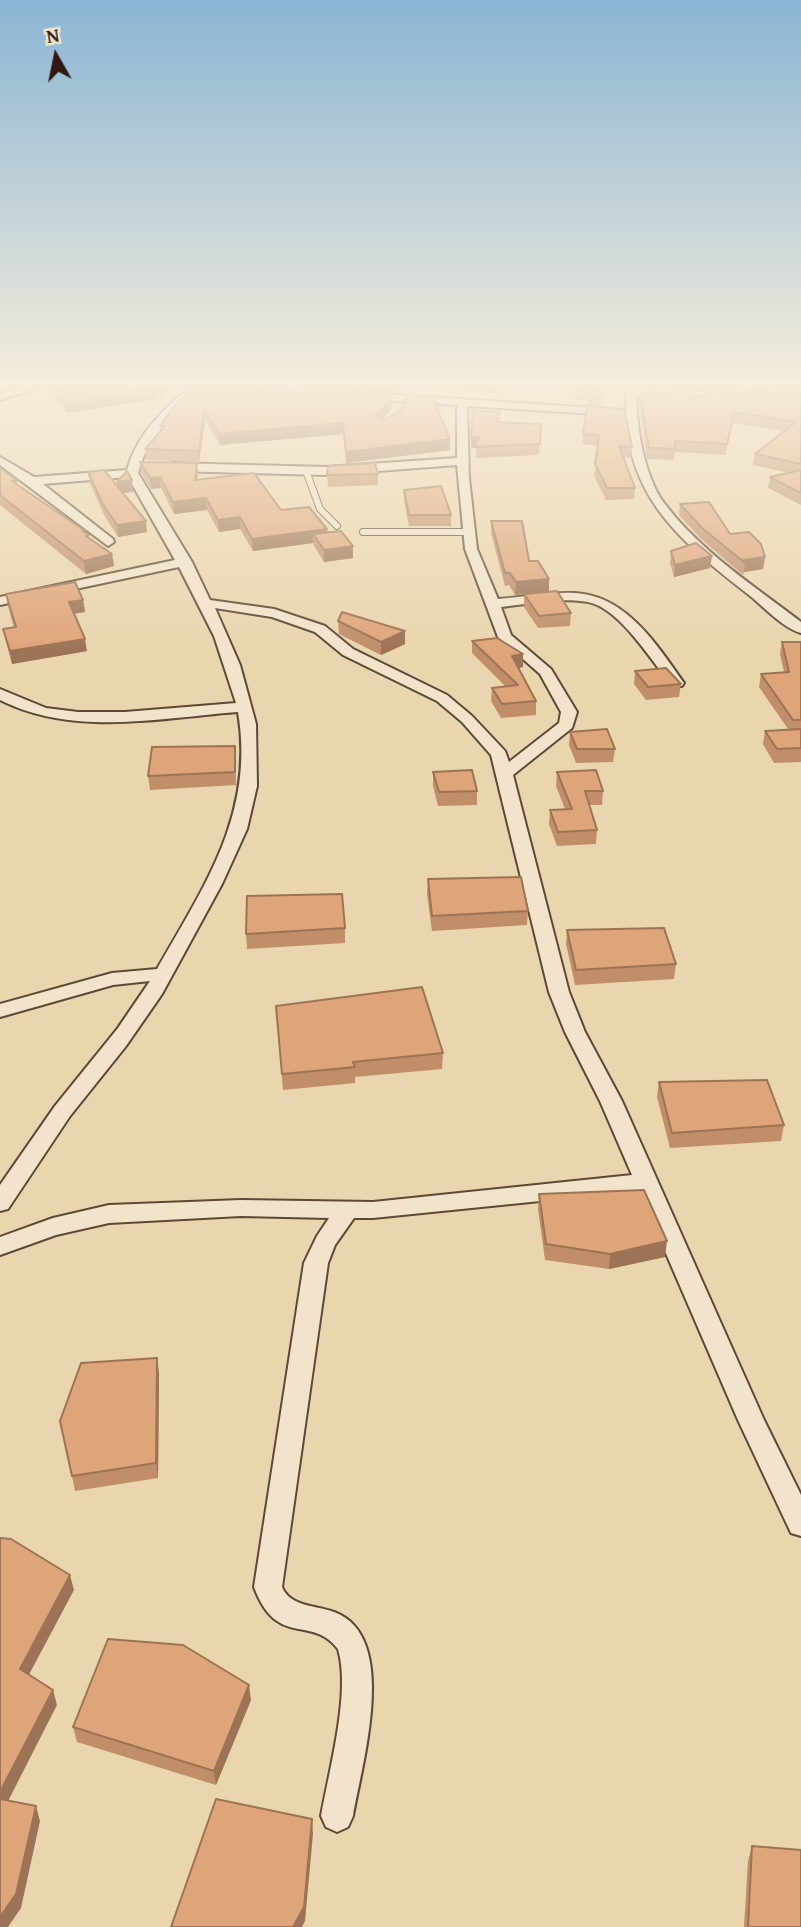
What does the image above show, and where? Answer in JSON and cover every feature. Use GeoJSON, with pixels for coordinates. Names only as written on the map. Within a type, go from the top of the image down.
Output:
{"type":"FeatureCollection","features":[{"type":"Feature","properties":{"kind":"street"},"geometry":{"type":"LineString","coordinates":[[18,472],[108,542]]}},
{"type":"Feature","properties":{"kind":"street"},"geometry":{"type":"LineString","coordinates":[[32,481],[105,472]]}},
{"type":"Feature","properties":{"kind":"street"},"geometry":{"type":"LineString","coordinates":[[0,1203],[71,1099],[126,1032],[163,974],[217,877],[243,814],[249,777],[244,707],[233,667],[186,562],[159,524],[139,472]]}},
{"type":"Feature","properties":{"kind":"street"},"geometry":{"type":"LineString","coordinates":[[463,472],[467,532],[505,637],[546,672],[569,712],[566,725],[505,772]]}},
{"type":"Feature","properties":{"kind":"street"},"geometry":{"type":"LineString","coordinates":[[643,472],[658,504],[706,555],[801,629]]}},
{"type":"Feature","properties":{"kind":"street"},"geometry":{"type":"LineString","coordinates":[[0,600],[186,562]]}},
{"type":"Feature","properties":{"kind":"street"},"geometry":{"type":"LineString","coordinates":[[492,603],[565,598],[601,602],[619,615],[677,683]]}},
{"type":"Feature","properties":{"kind":"street"},"geometry":{"type":"LineString","coordinates":[[206,603],[274,613],[320,629],[348,652],[442,698],[467,719],[499,754],[559,992],[751,1420],[801,1524]]}},
{"type":"Feature","properties":{"kind":"street"},"geometry":{"type":"LineString","coordinates":[[0,694],[37,710],[74,716],[244,707]]}},
{"type":"Feature","properties":{"kind":"street"},"geometry":{"type":"LineString","coordinates":[[0,1011],[112,979],[163,974]]}},
{"type":"Feature","properties":{"kind":"street"},"geometry":{"type":"LineString","coordinates":[[0,1246],[52,1227],[109,1214],[229,1208],[347,1210],[410,1207],[646,1182]]}},
{"type":"Feature","properties":{"kind":"street"},"geometry":{"type":"LineString","coordinates":[[337,1816],[357,1681],[352,1642],[343,1632],[326,1622],[286,1613],[275,1606],[268,1587],[316,1263],[325,1242],[347,1210]]}},
{"type":"Feature","properties":{"kind":"lane"},"geometry":{"type":"LineString","coordinates":[[306,472],[320,509],[337,526]]}},
{"type":"Feature","properties":{"kind":"lane"},"geometry":{"type":"LineString","coordinates":[[363,532],[467,532]]}},
{"type":"Feature","properties":{"kind":"building"},"geometry":{"type":"Polygon","coordinates":[[[0,472],[6,472],[17,480],[12,481],[85,531],[89,535],[86,536],[112,554],[84,561],[0,495],[0,472]]]}},
{"type":"Feature","properties":{"kind":"building"},"geometry":{"type":"Polygon","coordinates":[[[88,472],[106,472],[146,521],[117,525],[102,503],[88,472]]]}},
{"type":"Feature","properties":{"kind":"building"},"geometry":{"type":"Polygon","coordinates":[[[126,472],[132,480],[117,482],[126,472]]]}},
{"type":"Feature","properties":{"kind":"building"},"geometry":{"type":"Polygon","coordinates":[[[146,472],[196,472],[195,480],[254,473],[281,510],[309,507],[327,529],[252,539],[240,517],[218,520],[206,498],[173,502],[160,477],[150,478],[146,472]]]}},
{"type":"Feature","properties":{"kind":"building"},"geometry":{"type":"Polygon","coordinates":[[[327,472],[378,474],[327,475],[327,472]]]}},
{"type":"Feature","properties":{"kind":"building"},"geometry":{"type":"Polygon","coordinates":[[[599,472],[629,472],[635,488],[607,488],[599,472]]]}},
{"type":"Feature","properties":{"kind":"building"},"geometry":{"type":"Polygon","coordinates":[[[801,472],[801,493],[770,477],[801,472]]]}},
{"type":"Feature","properties":{"kind":"building"},"geometry":{"type":"Polygon","coordinates":[[[441,486],[451,515],[409,515],[404,490],[441,486]]]}},
{"type":"Feature","properties":{"kind":"building"},"geometry":{"type":"Polygon","coordinates":[[[709,502],[730,534],[749,532],[761,544],[765,557],[744,560],[745,563],[702,528],[680,504],[709,502]]]}},
{"type":"Feature","properties":{"kind":"building"},"geometry":{"type":"Polygon","coordinates":[[[491,521],[522,521],[529,561],[538,561],[549,579],[516,582],[510,573],[505,573],[491,521]]]}},
{"type":"Feature","properties":{"kind":"building"},"geometry":{"type":"Polygon","coordinates":[[[341,531],[353,546],[324,550],[313,534],[341,531]]]}},
{"type":"Feature","properties":{"kind":"building"},"geometry":{"type":"Polygon","coordinates":[[[696,543],[712,556],[675,565],[671,551],[696,543]]]}},
{"type":"Feature","properties":{"kind":"building"},"geometry":{"type":"Polygon","coordinates":[[[75,582],[83,600],[69,602],[85,639],[10,651],[3,629],[16,627],[6,594],[75,582]]]}},
{"type":"Feature","properties":{"kind":"building"},"geometry":{"type":"Polygon","coordinates":[[[557,591],[571,613],[539,616],[524,594],[557,591]]]}},
{"type":"Feature","properties":{"kind":"building"},"geometry":{"type":"Polygon","coordinates":[[[342,612],[405,631],[381,642],[338,621],[342,612]]]}},
{"type":"Feature","properties":{"kind":"building"},"geometry":{"type":"Polygon","coordinates":[[[497,638],[523,654],[512,656],[536,701],[502,704],[492,688],[518,685],[472,641],[497,638]]]}},
{"type":"Feature","properties":{"kind":"building"},"geometry":{"type":"Polygon","coordinates":[[[782,642],[801,642],[801,720],[793,720],[761,674],[789,672],[782,642]]]}},
{"type":"Feature","properties":{"kind":"building"},"geometry":{"type":"Polygon","coordinates":[[[666,668],[681,684],[648,687],[635,671],[666,668]]]}},
{"type":"Feature","properties":{"kind":"building"},"geometry":{"type":"Polygon","coordinates":[[[607,729],[615,749],[577,749],[570,732],[607,729]]]}},
{"type":"Feature","properties":{"kind":"building"},"geometry":{"type":"Polygon","coordinates":[[[801,729],[801,748],[777,749],[765,731],[801,729]]]}},
{"type":"Feature","properties":{"kind":"building"},"geometry":{"type":"Polygon","coordinates":[[[235,746],[235,772],[148,776],[152,747],[235,746]]]}},
{"type":"Feature","properties":{"kind":"building"},"geometry":{"type":"Polygon","coordinates":[[[472,770],[477,791],[439,792],[433,772],[472,770]]]}},
{"type":"Feature","properties":{"kind":"building"},"geometry":{"type":"Polygon","coordinates":[[[596,770],[603,791],[585,791],[597,830],[558,832],[550,810],[572,809],[557,772],[596,770]]]}},
{"type":"Feature","properties":{"kind":"building"},"geometry":{"type":"Polygon","coordinates":[[[521,877],[528,911],[432,916],[428,879],[521,877]]]}},
{"type":"Feature","properties":{"kind":"building"},"geometry":{"type":"Polygon","coordinates":[[[342,894],[345,928],[246,934],[247,896],[342,894]]]}},
{"type":"Feature","properties":{"kind":"building"},"geometry":{"type":"Polygon","coordinates":[[[664,928],[676,964],[576,970],[567,930],[664,928]]]}},
{"type":"Feature","properties":{"kind":"building"},"geometry":{"type":"Polygon","coordinates":[[[422,987],[443,1053],[353,1062],[355,1067],[282,1074],[276,1006],[422,987]]]}},
{"type":"Feature","properties":{"kind":"building"},"geometry":{"type":"Polygon","coordinates":[[[767,1080],[784,1125],[672,1133],[659,1082],[767,1080]]]}},
{"type":"Feature","properties":{"kind":"building"},"geometry":{"type":"Polygon","coordinates":[[[644,1190],[667,1241],[610,1254],[546,1244],[539,1194],[644,1190]]]}},
{"type":"Feature","properties":{"kind":"building"},"geometry":{"type":"Polygon","coordinates":[[[157,1358],[156,1463],[72,1476],[60,1421],[81,1363],[157,1358]]]}},
{"type":"Feature","properties":{"kind":"building"},"geometry":{"type":"Polygon","coordinates":[[[0,1538],[11,1539],[70,1575],[20,1669],[53,1690],[0,1792],[0,1538]]]}},
{"type":"Feature","properties":{"kind":"building"},"geometry":{"type":"Polygon","coordinates":[[[108,1639],[183,1645],[249,1685],[214,1771],[73,1727],[108,1639]]]}},
{"type":"Feature","properties":{"kind":"building"},"geometry":{"type":"Polygon","coordinates":[[[0,1799],[36,1806],[16,1894],[0,1917],[0,1799]]]}},
{"type":"Feature","properties":{"kind":"building"},"geometry":{"type":"Polygon","coordinates":[[[216,1799],[312,1819],[304,1907],[293,1927],[171,1927],[216,1799]]]}},
{"type":"Feature","properties":{"kind":"building"},"geometry":{"type":"Polygon","coordinates":[[[752,1846],[801,1850],[801,1927],[748,1927],[752,1846]]]}}]}
